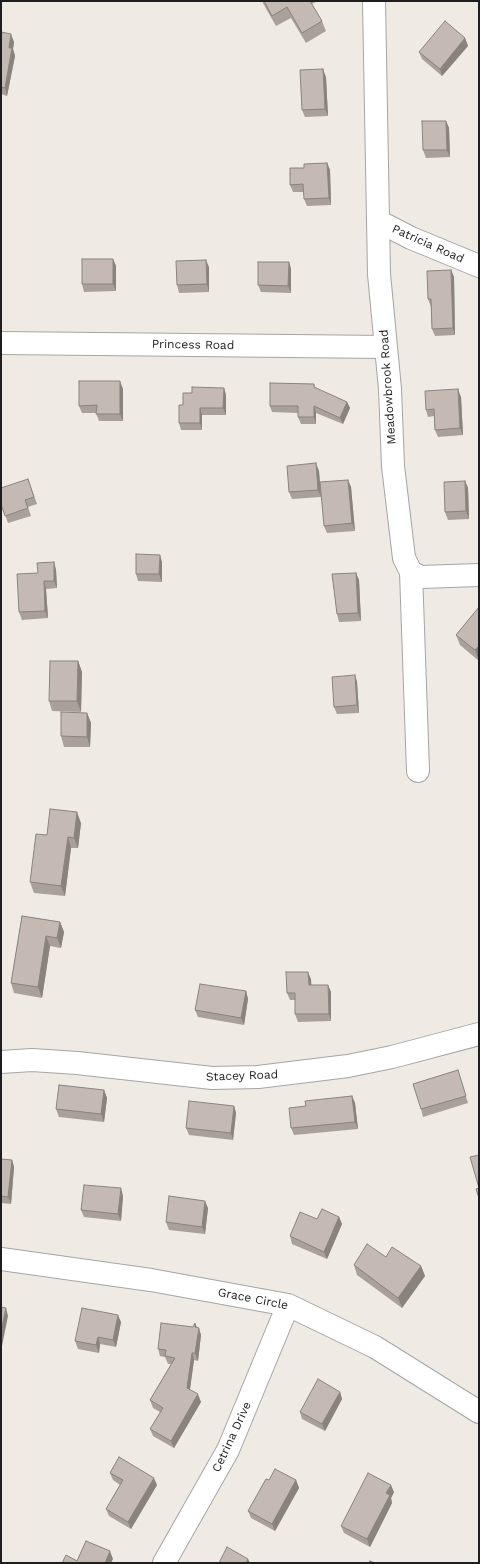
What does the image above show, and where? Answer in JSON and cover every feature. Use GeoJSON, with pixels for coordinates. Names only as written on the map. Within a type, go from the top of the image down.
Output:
{"type":"FeatureCollection","features":[{"type":"Feature","properties":{"kind":"street","name":"Meadowbrook Road"},"geometry":{"type":"LineString","coordinates":[[374,1],[379,274],[390,389],[393,466],[404,558],[411,572],[418,771]]}},
{"type":"Feature","properties":{"kind":"street","name":"Patricia Road"},"geometry":{"type":"LineString","coordinates":[[378,221],[411,238],[479,266]]}},
{"type":"Feature","properties":{"kind":"street","name":"Princess Road"},"geometry":{"type":"LineString","coordinates":[[1,343],[386,347]]}},
{"type":"Feature","properties":{"kind":"street"},"geometry":{"type":"LineString","coordinates":[[411,572],[421,577],[479,575]]}},
{"type":"Feature","properties":{"kind":"street","name":"Stacey Road"},"geometry":{"type":"LineString","coordinates":[[1,1062],[32,1060],[77,1062],[212,1078],[258,1077],[348,1066],[392,1057],[479,1034]]}},
{"type":"Feature","properties":{"kind":"street","name":"Grace Circle"},"geometry":{"type":"LineString","coordinates":[[1,1259],[151,1280],[288,1305],[375,1347],[479,1412]]}},
{"type":"Feature","properties":{"kind":"street","name":"Cetrina Drive"},"geometry":{"type":"LineString","coordinates":[[164,1563],[228,1450],[288,1305]]}},
{"type":"Feature","properties":{"kind":"building"},"geometry":{"type":"Polygon","coordinates":[[[264,1],[310,1],[322,21],[302,33],[287,7],[272,16],[264,1]]]}},
{"type":"Feature","properties":{"kind":"building"},"geometry":{"type":"Polygon","coordinates":[[[445,21],[465,38],[440,69],[419,52],[445,21]]]}},
{"type":"Feature","properties":{"kind":"building"},"geometry":{"type":"Polygon","coordinates":[[[1,32],[11,34],[9,48],[12,48],[5,88],[1,87],[1,32]]]}},
{"type":"Feature","properties":{"kind":"building"},"geometry":{"type":"Polygon","coordinates":[[[323,69],[325,109],[302,110],[300,70],[323,69]]]}},
{"type":"Feature","properties":{"kind":"building"},"geometry":{"type":"Polygon","coordinates":[[[422,121],[446,121],[447,150],[423,150],[422,121]]]}},
{"type":"Feature","properties":{"kind":"building"},"geometry":{"type":"Polygon","coordinates":[[[327,163],[329,198],[304,199],[303,184],[290,185],[290,168],[304,168],[304,164],[327,163]]]}},
{"type":"Feature","properties":{"kind":"building"},"geometry":{"type":"Polygon","coordinates":[[[82,259],[113,259],[113,284],[82,284],[82,259]]]}},
{"type":"Feature","properties":{"kind":"building"},"geometry":{"type":"Polygon","coordinates":[[[206,260],[207,284],[177,285],[176,261],[206,260]]]}},
{"type":"Feature","properties":{"kind":"building"},"geometry":{"type":"Polygon","coordinates":[[[258,262],[289,262],[288,286],[258,285],[258,262]]]}},
{"type":"Feature","properties":{"kind":"building"},"geometry":{"type":"Polygon","coordinates":[[[451,270],[453,328],[432,329],[431,299],[428,299],[427,271],[451,270]]]}},
{"type":"Feature","properties":{"kind":"building"},"geometry":{"type":"Polygon","coordinates":[[[79,381],[120,381],[120,414],[96,414],[97,405],[79,406],[79,381]]]}},
{"type":"Feature","properties":{"kind":"building"},"geometry":{"type":"Polygon","coordinates":[[[270,383],[314,384],[314,387],[347,402],[340,418],[314,406],[314,417],[298,417],[298,406],[270,406],[270,383]]]}},
{"type":"Feature","properties":{"kind":"building"},"geometry":{"type":"Polygon","coordinates":[[[192,387],[224,388],[223,408],[200,408],[200,423],[179,423],[179,405],[183,405],[183,393],[192,393],[192,387]]]}},
{"type":"Feature","properties":{"kind":"building"},"geometry":{"type":"Polygon","coordinates":[[[458,389],[460,428],[435,430],[434,409],[426,410],[425,391],[458,389]]]}},
{"type":"Feature","properties":{"kind":"building"},"geometry":{"type":"Polygon","coordinates":[[[316,463],[318,490],[289,492],[287,466],[316,463]]]}},
{"type":"Feature","properties":{"kind":"building"},"geometry":{"type":"Polygon","coordinates":[[[28,479],[34,497],[25,500],[28,508],[5,516],[1,504],[1,488],[28,479]]]}},
{"type":"Feature","properties":{"kind":"building"},"geometry":{"type":"Polygon","coordinates":[[[348,480],[352,523],[324,526],[320,482],[348,480]]]}},
{"type":"Feature","properties":{"kind":"building"},"geometry":{"type":"Polygon","coordinates":[[[465,481],[466,511],[445,512],[444,482],[465,481]]]}},
{"type":"Feature","properties":{"kind":"building"},"geometry":{"type":"Polygon","coordinates":[[[136,554],[160,555],[159,574],[136,574],[136,554]]]}},
{"type":"Feature","properties":{"kind":"building"},"geometry":{"type":"Polygon","coordinates":[[[54,562],[54,581],[44,581],[45,611],[19,612],[17,574],[38,573],[37,563],[54,562]]]}},
{"type":"Feature","properties":{"kind":"building"},"geometry":{"type":"Polygon","coordinates":[[[356,573],[358,613],[337,614],[332,574],[356,573]]]}},
{"type":"Feature","properties":{"kind":"building"},"geometry":{"type":"Polygon","coordinates":[[[479,607],[479,648],[478,647],[475,650],[456,635],[479,607]]]}},
{"type":"Feature","properties":{"kind":"building"},"geometry":{"type":"Polygon","coordinates":[[[50,661],[78,661],[77,701],[49,701],[50,661]]]}},
{"type":"Feature","properties":{"kind":"building"},"geometry":{"type":"Polygon","coordinates":[[[355,675],[357,705],[334,707],[332,677],[355,675]]]}},
{"type":"Feature","properties":{"kind":"building"},"geometry":{"type":"Polygon","coordinates":[[[61,712],[87,713],[87,737],[61,736],[61,712]]]}},
{"type":"Feature","properties":{"kind":"building"},"geometry":{"type":"Polygon","coordinates":[[[50,809],[77,812],[74,838],[68,837],[61,886],[30,882],[36,834],[47,835],[50,809]]]}},
{"type":"Feature","properties":{"kind":"building"},"geometry":{"type":"Polygon","coordinates":[[[22,916],[60,922],[57,938],[46,936],[38,987],[11,983],[22,916]]]}},
{"type":"Feature","properties":{"kind":"building"},"geometry":{"type":"Polygon","coordinates":[[[286,972],[308,972],[309,985],[328,985],[329,1014],[295,1014],[295,993],[287,993],[286,972]]]}},
{"type":"Feature","properties":{"kind":"building"},"geometry":{"type":"Polygon","coordinates":[[[200,984],[246,991],[241,1018],[195,1010],[200,984]]]}},
{"type":"Feature","properties":{"kind":"building"},"geometry":{"type":"Polygon","coordinates":[[[458,1070],[466,1096],[421,1109],[413,1084],[458,1070]]]}},
{"type":"Feature","properties":{"kind":"building"},"geometry":{"type":"Polygon","coordinates":[[[59,1085],[104,1090],[101,1114],[56,1109],[59,1085]]]}},
{"type":"Feature","properties":{"kind":"building"},"geometry":{"type":"Polygon","coordinates":[[[352,1096],[355,1122],[291,1128],[289,1108],[306,1106],[305,1101],[352,1096]]]}},
{"type":"Feature","properties":{"kind":"building"},"geometry":{"type":"Polygon","coordinates":[[[189,1101],[234,1106],[231,1133],[186,1128],[189,1101]]]}},
{"type":"Feature","properties":{"kind":"building"},"geometry":{"type":"Polygon","coordinates":[[[479,1155],[479,1188],[470,1157],[479,1155]]]}},
{"type":"Feature","properties":{"kind":"building"},"geometry":{"type":"Polygon","coordinates":[[[1,1159],[12,1160],[8,1197],[1,1196],[1,1159]]]}},
{"type":"Feature","properties":{"kind":"building"},"geometry":{"type":"Polygon","coordinates":[[[84,1185],[121,1188],[118,1214],[81,1210],[84,1185]]]}},
{"type":"Feature","properties":{"kind":"building"},"geometry":{"type":"Polygon","coordinates":[[[479,1188],[479,1198],[476,1189],[479,1188]]]}},
{"type":"Feature","properties":{"kind":"building"},"geometry":{"type":"Polygon","coordinates":[[[169,1196],[205,1201],[202,1227],[166,1222],[169,1196]]]}},
{"type":"Feature","properties":{"kind":"building"},"geometry":{"type":"Polygon","coordinates":[[[322,1209],[339,1217],[324,1252],[290,1236],[300,1212],[317,1219],[322,1209]]]}},
{"type":"Feature","properties":{"kind":"building"},"geometry":{"type":"Polygon","coordinates":[[[367,1244],[386,1257],[392,1247],[421,1266],[398,1298],[354,1265],[367,1244]]]}},
{"type":"Feature","properties":{"kind":"building"},"geometry":{"type":"Polygon","coordinates":[[[1,1307],[6,1308],[1,1331],[1,1307]]]}},
{"type":"Feature","properties":{"kind":"building"},"geometry":{"type":"Polygon","coordinates":[[[82,1308],[118,1315],[113,1340],[98,1337],[96,1345],[75,1341],[82,1308]]]}},
{"type":"Feature","properties":{"kind":"building"},"geometry":{"type":"Polygon","coordinates":[[[161,1323],[193,1327],[195,1323],[195,1327],[199,1328],[195,1353],[192,1353],[187,1388],[198,1394],[171,1441],[150,1429],[163,1408],[150,1400],[175,1358],[165,1356],[166,1350],[158,1349],[161,1323]]]}},
{"type":"Feature","properties":{"kind":"building"},"geometry":{"type":"Polygon","coordinates":[[[318,1379],[340,1392],[322,1424],[300,1412],[318,1379]]]}},
{"type":"Feature","properties":{"kind":"building"},"geometry":{"type":"Polygon","coordinates":[[[119,1457],[154,1478],[128,1522],[106,1509],[123,1480],[110,1473],[119,1457]]]}},
{"type":"Feature","properties":{"kind":"building"},"geometry":{"type":"Polygon","coordinates":[[[275,1469],[296,1480],[272,1524],[248,1511],[266,1479],[269,1480],[275,1469]]]}},
{"type":"Feature","properties":{"kind":"building"},"geometry":{"type":"Polygon","coordinates":[[[368,1473],[391,1485],[386,1493],[390,1495],[367,1539],[341,1526],[368,1473]]]}},
{"type":"Feature","properties":{"kind":"building"},"geometry":{"type":"Polygon","coordinates":[[[86,1541],[110,1551],[105,1563],[62,1563],[66,1555],[77,1561],[86,1541]]]}},
{"type":"Feature","properties":{"kind":"building"},"geometry":{"type":"Polygon","coordinates":[[[227,1547],[248,1559],[246,1563],[219,1563],[227,1547]]]}}]}
